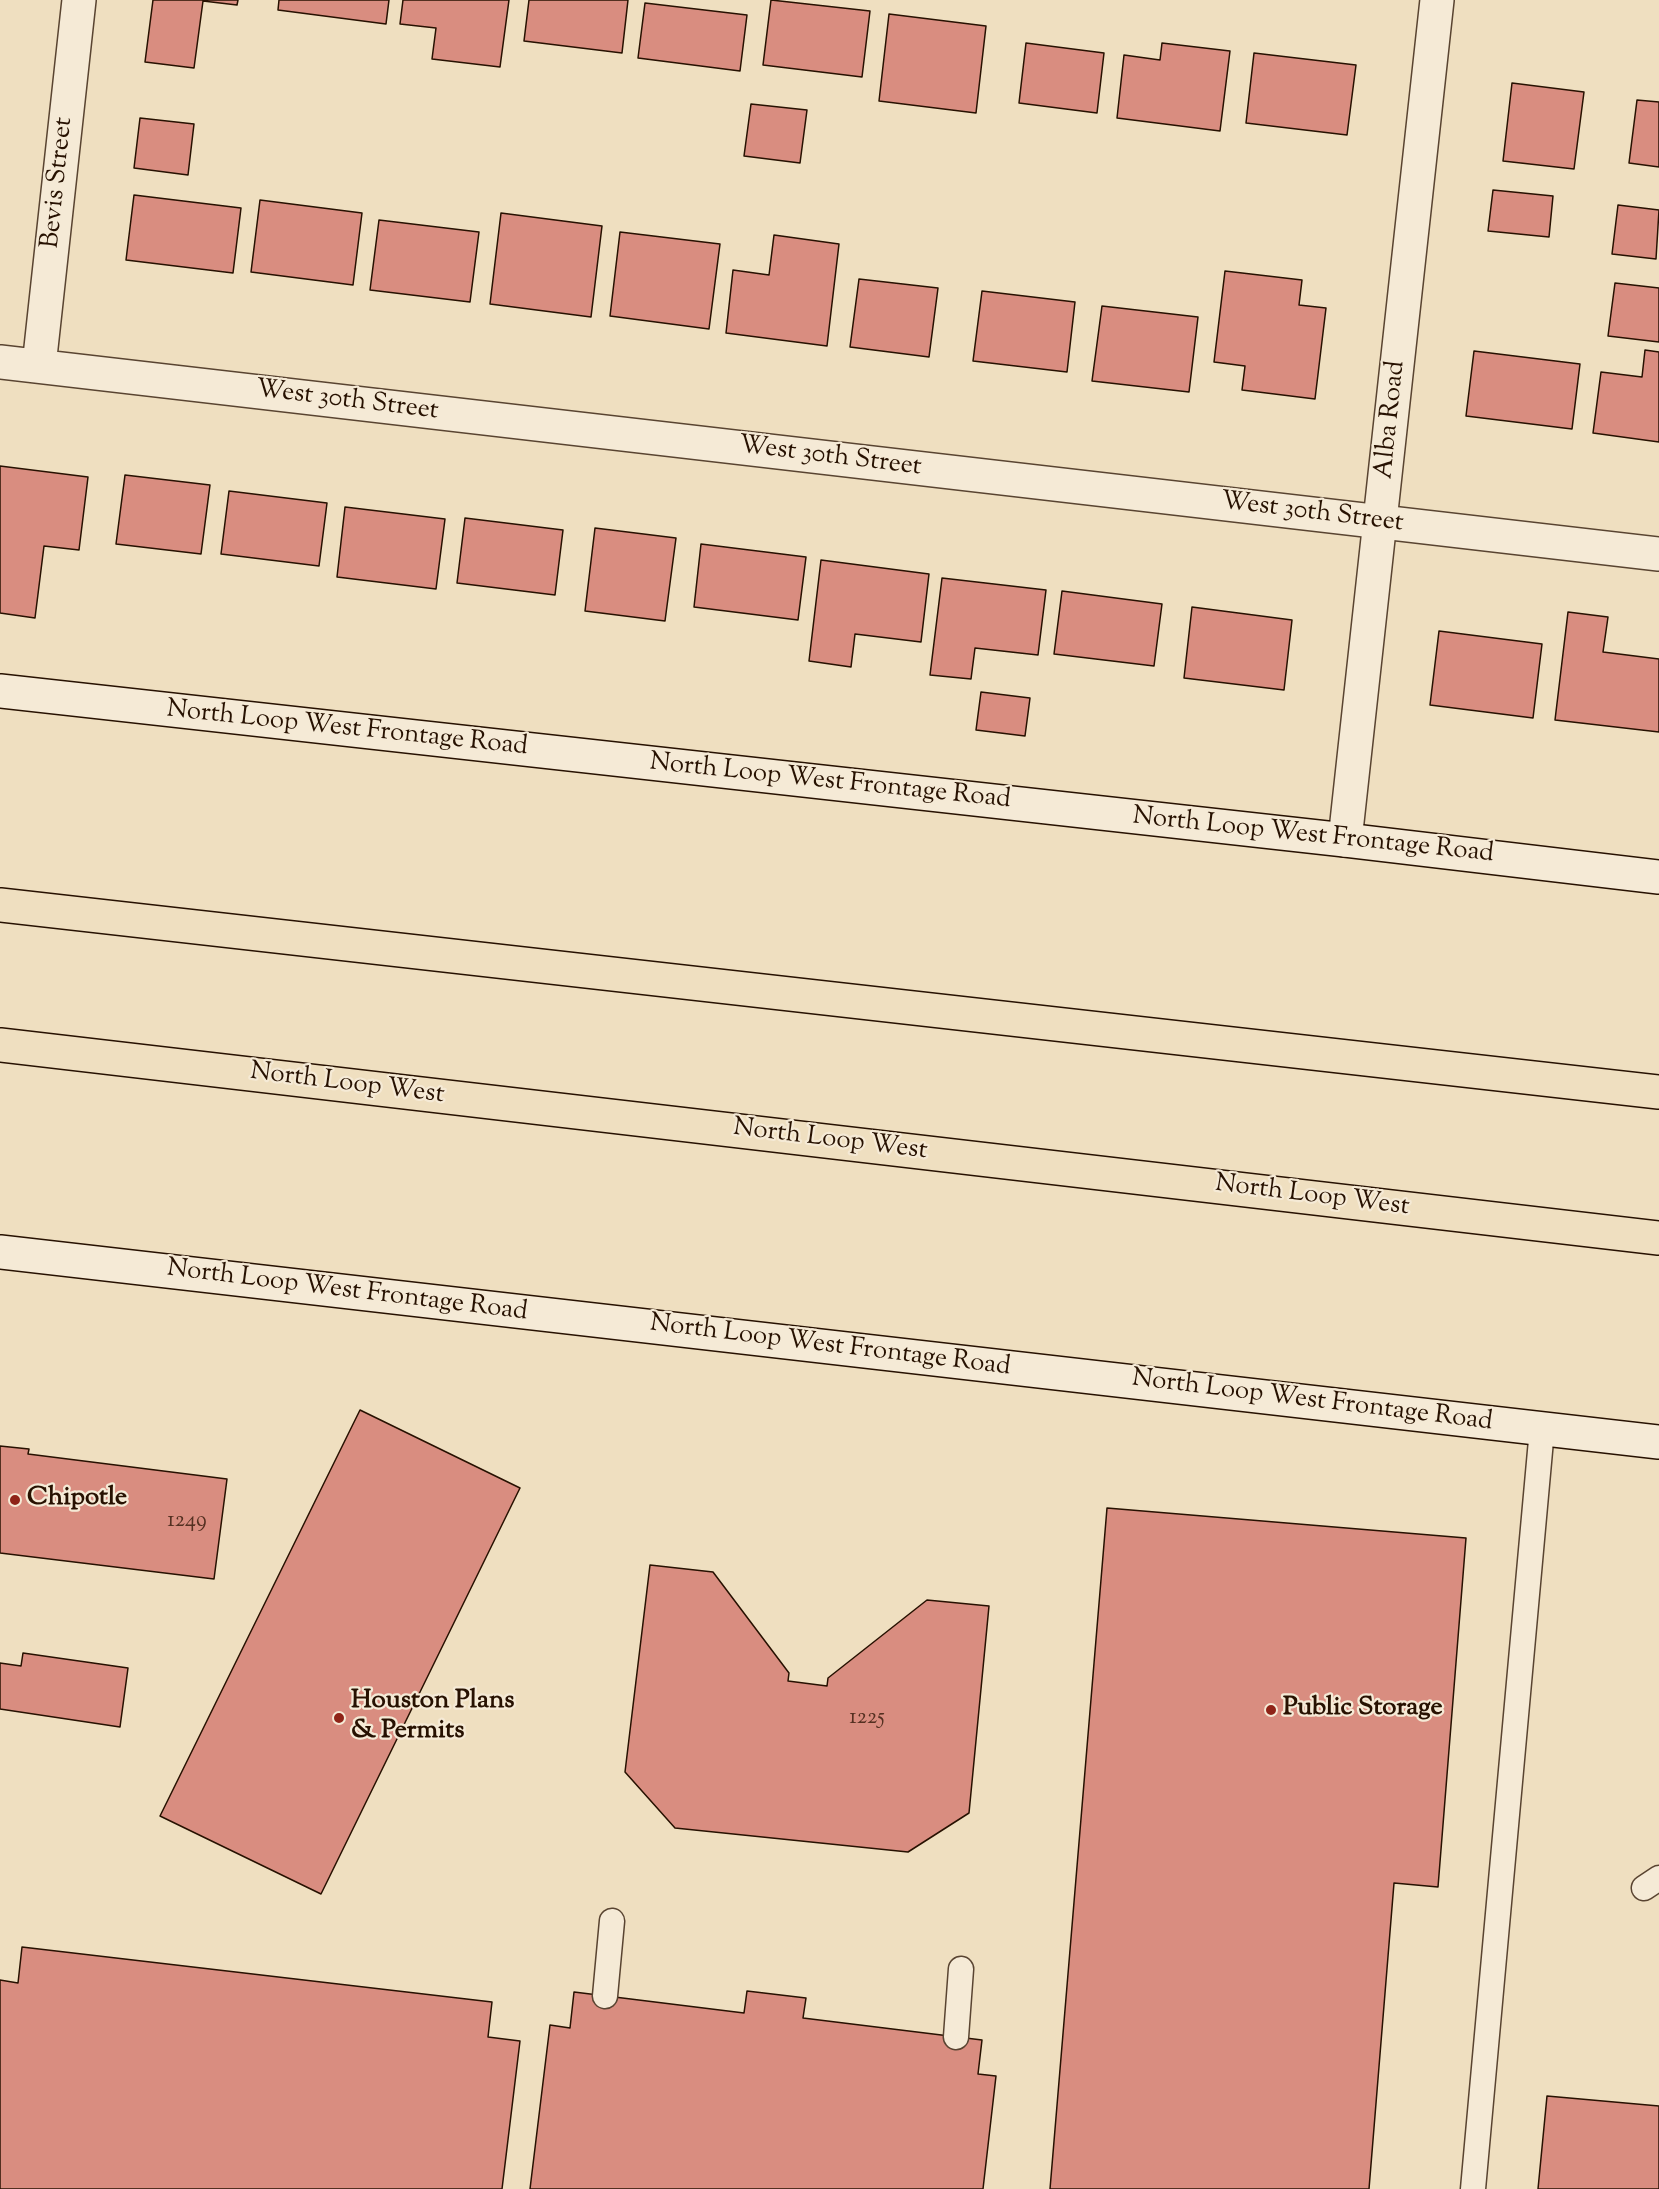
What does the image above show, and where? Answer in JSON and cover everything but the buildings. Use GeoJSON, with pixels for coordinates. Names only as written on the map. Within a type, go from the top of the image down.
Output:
{"type":"FeatureCollection","features":[{"type":"Feature","properties":{"kind":"highway"},"geometry":{"type":"LineString","coordinates":[[0,905],[1659,1092]]}},
{"type":"Feature","properties":{"kind":"highway","name":"North Loop West"},"geometry":{"type":"LineString","coordinates":[[0,1045],[1659,1238]]}},
{"type":"Feature","properties":{"kind":"main road","name":"Bevis Street"},"geometry":{"type":"LineString","coordinates":[[39,366],[79,0]]}},
{"type":"Feature","properties":{"kind":"main road","name":"Alba Road"},"geometry":{"type":"LineString","coordinates":[[1345,840],[1437,0]]}},
{"type":"Feature","properties":{"kind":"main road","name":"West 30th Street"},"geometry":{"type":"LineString","coordinates":[[0,362],[1659,554]]}},
{"type":"Feature","properties":{"kind":"main road","name":"North Loop West Frontage Road"},"geometry":{"type":"LineString","coordinates":[[0,692],[1345,840],[1659,877]]}},
{"type":"Feature","properties":{"kind":"main road","name":"North Loop West Frontage Road"},"geometry":{"type":"LineString","coordinates":[[0,1252],[1659,1442]]}},
{"type":"Feature","properties":{"kind":"lane"},"geometry":{"type":"LineString","coordinates":[[1473,2189],[1542,1429]]}},
{"type":"Feature","properties":{"kind":"lane"},"geometry":{"type":"LineString","coordinates":[[604,1996],[612,1921]]}},
{"type":"Feature","properties":{"kind":"lane"},"geometry":{"type":"LineString","coordinates":[[956,2037],[961,1969]]}},
{"type":"Feature","properties":{"kind":"place","name":"Chipotle"},"geometry":{"type":"Point","coordinates":[15,1500]}},
{"type":"Feature","properties":{"kind":"place","name":"Public Storage"},"geometry":{"type":"Point","coordinates":[1271,1710]}},
{"type":"Feature","properties":{"kind":"place","name":"Houston Plans & Permits"},"geometry":{"type":"Point","coordinates":[339,1718]}}]}
